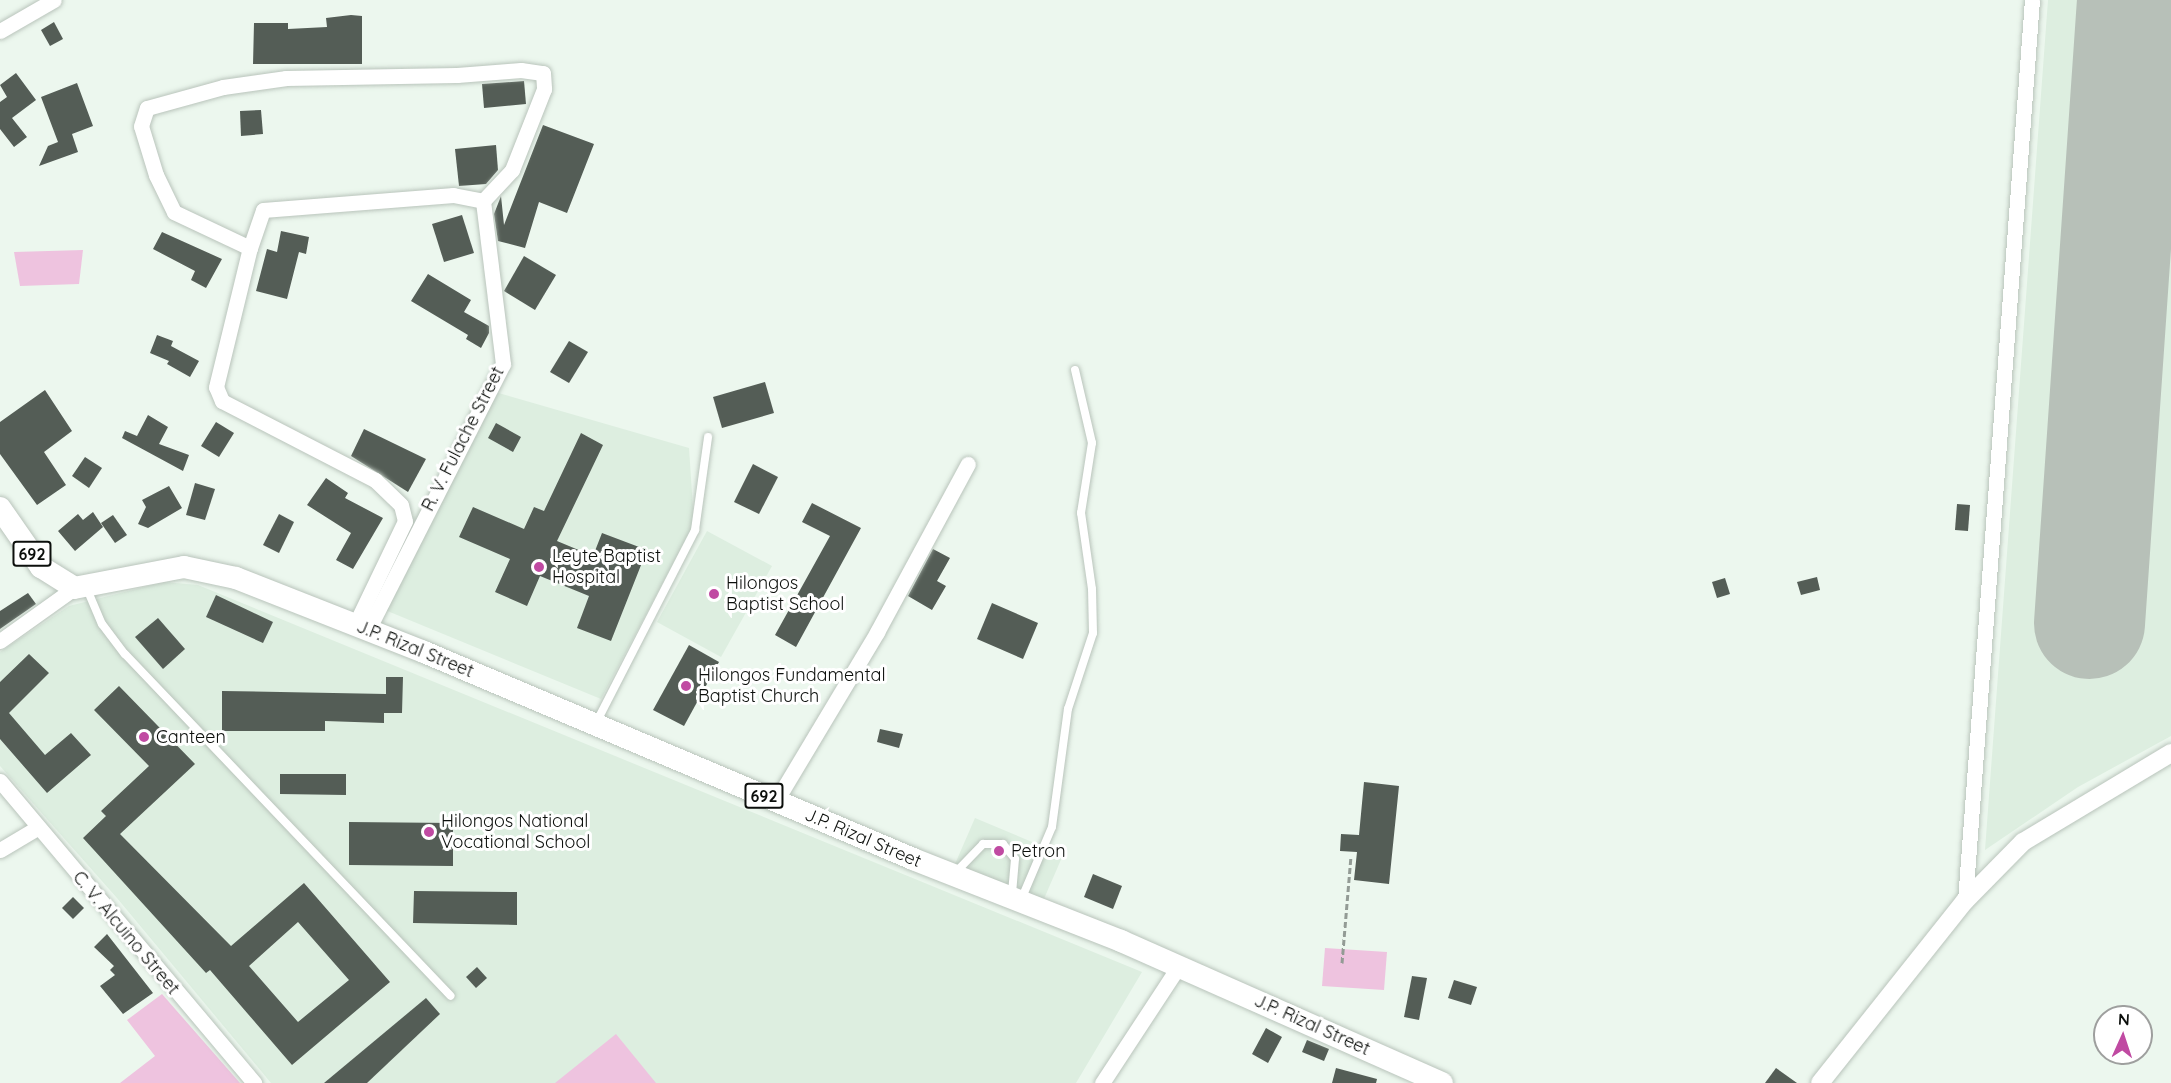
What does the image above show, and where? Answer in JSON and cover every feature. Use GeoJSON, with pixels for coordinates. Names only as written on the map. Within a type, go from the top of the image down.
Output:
{"type":"FeatureCollection","features":[{"type":"Feature","properties":{"kind":"main road","name":"692"},"geometry":{"type":"LineString","coordinates":[[0,508],[41,567],[80,588]]}},
{"type":"Feature","properties":{"kind":"main road","name":"J.P. Rizal Street"},"geometry":{"type":"LineString","coordinates":[[80,588],[144,571],[184,567],[236,578],[596,724],[953,875],[1179,966],[1442,1083]]}},
{"type":"Feature","properties":{"kind":"street"},"geometry":{"type":"LineString","coordinates":[[0,31],[54,0]]}},
{"type":"Feature","properties":{"kind":"street"},"geometry":{"type":"LineString","coordinates":[[1965,901],[2031,0]]}},
{"type":"Feature","properties":{"kind":"street"},"geometry":{"type":"LineString","coordinates":[[250,248],[174,212],[156,175],[141,126],[147,108],[223,87],[286,78],[457,75],[521,70],[543,73],[544,89],[512,170],[483,201],[453,195],[263,210],[250,248],[220,365],[216,387],[222,401],[375,480],[401,505],[405,521],[362,628]]}},
{"type":"Feature","properties":{"kind":"street","name":"R. V. Fulache Street"},"geometry":{"type":"LineString","coordinates":[[362,628],[503,364],[483,201]]}},
{"type":"Feature","properties":{"kind":"street"},"geometry":{"type":"LineString","coordinates":[[776,801],[877,632],[968,464]]}},
{"type":"Feature","properties":{"kind":"street"},"geometry":{"type":"LineString","coordinates":[[0,641],[80,588]]}},
{"type":"Feature","properties":{"kind":"street"},"geometry":{"type":"LineString","coordinates":[[1820,1083],[1965,901],[2023,842],[2171,753]]}},
{"type":"Feature","properties":{"kind":"street","name":"C. V. Alcuino Street"},"geometry":{"type":"LineString","coordinates":[[0,781],[37,828],[254,1083]]}},
{"type":"Feature","properties":{"kind":"street"},"geometry":{"type":"LineString","coordinates":[[0,850],[37,828]]}},
{"type":"Feature","properties":{"kind":"street"},"geometry":{"type":"LineString","coordinates":[[1102,1083],[1179,966]]}},
{"type":"Feature","properties":{"kind":"lane"},"geometry":{"type":"LineString","coordinates":[[1016,899],[1052,827],[1068,709],[1093,633],[1092,589],[1081,513],[1092,443],[1075,370]]}},
{"type":"Feature","properties":{"kind":"lane"},"geometry":{"type":"LineString","coordinates":[[596,724],[695,531],[708,437]]}},
{"type":"Feature","properties":{"kind":"lane"},"geometry":{"type":"LineString","coordinates":[[80,588],[102,624],[125,654],[451,996]]}},
{"type":"Feature","properties":{"kind":"lane"},"geometry":{"type":"LineString","coordinates":[[953,875],[983,844],[1003,844],[1015,859],[1016,899]]}},
{"type":"Feature","properties":{"kind":"path"},"geometry":{"type":"LineString","coordinates":[[1342,963],[1351,856]]}},
{"type":"Feature","properties":{"kind":"shaded area"},"geometry":{"type":"Polygon","coordinates":[[[2048,0],[2171,0],[2171,736],[2078,787],[1985,850],[2048,0]]]}},
{"type":"Feature","properties":{"kind":"shaded area"},"geometry":{"type":"Polygon","coordinates":[[[2093,0],[2171,0],[2127,634],[2049,629],[2093,0]]]}},
{"type":"Feature","properties":{"kind":"shaded area"},"geometry":{"type":"Polygon","coordinates":[[[83,250],[79,284],[20,286],[14,252],[83,250]]]}},
{"type":"Feature","properties":{"kind":"shaded area","name":"Leyte Baptist Hospital"},"geometry":{"type":"Polygon","coordinates":[[[495,392],[689,448],[694,524],[601,699],[385,610],[495,392]]]}},
{"type":"Feature","properties":{"kind":"shaded area","name":"Hilongos Baptist School"},"geometry":{"type":"Polygon","coordinates":[[[707,531],[772,566],[721,657],[657,622],[707,531]]]}},
{"type":"Feature","properties":{"kind":"shaded area","name":"Hilongos National Vocational School"},"geometry":{"type":"Polygon","coordinates":[[[164,582],[198,585],[1142,972],[1076,1083],[271,1083],[117,898],[0,766],[0,652],[69,606],[164,582]]]}},
{"type":"Feature","properties":{"kind":"shaded area"},"geometry":{"type":"Polygon","coordinates":[[[975,818],[1063,855],[1043,901],[955,864],[975,818]]]}},
{"type":"Feature","properties":{"kind":"shaded area"},"geometry":{"type":"Polygon","coordinates":[[[1325,948],[1387,952],[1384,990],[1322,986],[1325,948]]]}},
{"type":"Feature","properties":{"kind":"shaded area"},"geometry":{"type":"Polygon","coordinates":[[[162,994],[240,1083],[120,1083],[155,1056],[127,1020],[162,994]]]}},
{"type":"Feature","properties":{"kind":"shaded area"},"geometry":{"type":"Polygon","coordinates":[[[616,1034],[656,1083],[555,1083],[616,1034]]]}},
{"type":"Feature","properties":{"kind":"building"},"geometry":{"type":"Polygon","coordinates":[[[362,16],[362,64],[253,64],[254,23],[288,23],[288,29],[327,27],[326,18],[362,16]]]}},
{"type":"Feature","properties":{"kind":"building"},"geometry":{"type":"Polygon","coordinates":[[[54,22],[63,39],[50,46],[41,30],[54,22]]]}},
{"type":"Feature","properties":{"kind":"building"},"geometry":{"type":"Polygon","coordinates":[[[16,73],[36,100],[12,118],[27,137],[14,147],[0,129],[0,102],[7,97],[0,85],[16,73]]]}},
{"type":"Feature","properties":{"kind":"building"},"geometry":{"type":"Polygon","coordinates":[[[524,81],[526,104],[484,108],[482,84],[524,81]]]}},
{"type":"Feature","properties":{"kind":"building"},"geometry":{"type":"Polygon","coordinates":[[[77,83],[93,126],[72,134],[78,152],[39,166],[48,146],[58,142],[41,97],[77,83]]]}},
{"type":"Feature","properties":{"kind":"building"},"geometry":{"type":"Polygon","coordinates":[[[261,110],[263,134],[241,136],[240,111],[261,110]]]}},
{"type":"Feature","properties":{"kind":"building"},"geometry":{"type":"Polygon","coordinates":[[[543,125],[594,144],[567,213],[539,202],[525,248],[498,241],[494,214],[501,196],[504,225],[543,125]]]}},
{"type":"Feature","properties":{"kind":"building"},"geometry":{"type":"Polygon","coordinates":[[[496,145],[498,170],[486,184],[459,186],[455,149],[496,145]]]}},
{"type":"Feature","properties":{"kind":"building"},"geometry":{"type":"Polygon","coordinates":[[[462,215],[474,253],[444,262],[432,224],[462,215]]]}},
{"type":"Feature","properties":{"kind":"building"},"geometry":{"type":"Polygon","coordinates":[[[281,231],[309,237],[306,254],[299,252],[287,299],[256,291],[267,249],[277,252],[281,231]]]}},
{"type":"Feature","properties":{"kind":"building"},"geometry":{"type":"Polygon","coordinates":[[[162,232],[222,259],[206,288],[191,280],[195,271],[153,249],[162,232]]]}},
{"type":"Feature","properties":{"kind":"building"},"geometry":{"type":"Polygon","coordinates":[[[524,256],[556,275],[535,310],[504,291],[524,256]]]}},
{"type":"Feature","properties":{"kind":"building"},"geometry":{"type":"Polygon","coordinates":[[[428,274],[471,300],[464,312],[489,326],[489,333],[481,348],[466,339],[468,335],[411,301],[428,274]]]}},
{"type":"Feature","properties":{"kind":"building"},"geometry":{"type":"Polygon","coordinates":[[[157,335],[173,341],[171,346],[199,361],[190,377],[167,364],[169,361],[150,353],[157,335]]]}},
{"type":"Feature","properties":{"kind":"building"},"geometry":{"type":"Polygon","coordinates":[[[569,341],[588,352],[569,383],[550,372],[569,341]]]}},
{"type":"Feature","properties":{"kind":"building"},"geometry":{"type":"Polygon","coordinates":[[[765,382],[774,413],[722,428],[713,397],[765,382]]]}},
{"type":"Feature","properties":{"kind":"building"},"geometry":{"type":"Polygon","coordinates":[[[45,390],[72,431],[44,452],[66,485],[37,505],[0,454],[0,422],[45,390]]]}},
{"type":"Feature","properties":{"kind":"building"},"geometry":{"type":"Polygon","coordinates":[[[148,415],[168,427],[159,444],[189,455],[183,471],[122,438],[125,431],[137,436],[148,415]]]}},
{"type":"Feature","properties":{"kind":"building"},"geometry":{"type":"Polygon","coordinates":[[[216,422],[234,433],[219,457],[201,446],[216,422]]]}},
{"type":"Feature","properties":{"kind":"building"},"geometry":{"type":"Polygon","coordinates":[[[496,423],[521,437],[513,452],[488,438],[496,423]]]}},
{"type":"Feature","properties":{"kind":"building"},"geometry":{"type":"Polygon","coordinates":[[[364,429],[426,459],[408,492],[351,456],[364,429]]]}},
{"type":"Feature","properties":{"kind":"building"},"geometry":{"type":"Polygon","coordinates":[[[581,433],[603,445],[557,541],[593,556],[602,533],[647,550],[611,641],[577,628],[589,596],[540,576],[527,606],[495,592],[510,559],[459,537],[473,507],[524,529],[534,507],[544,511],[581,433]]]}},
{"type":"Feature","properties":{"kind":"building"},"geometry":{"type":"Polygon","coordinates":[[[85,457],[102,468],[89,488],[72,476],[85,457]]]}},
{"type":"Feature","properties":{"kind":"building"},"geometry":{"type":"Polygon","coordinates":[[[753,464],[778,477],[759,514],[734,502],[753,464]]]}},
{"type":"Feature","properties":{"kind":"building"},"geometry":{"type":"Polygon","coordinates":[[[326,478],[348,493],[345,498],[383,518],[353,569],[336,560],[351,533],[307,505],[326,478]]]}},
{"type":"Feature","properties":{"kind":"building"},"geometry":{"type":"Polygon","coordinates":[[[195,483],[215,489],[205,520],[186,515],[195,483]]]}},
{"type":"Feature","properties":{"kind":"building"},"geometry":{"type":"Polygon","coordinates":[[[169,486],[182,508],[148,528],[138,524],[146,507],[142,500],[169,486]]]}},
{"type":"Feature","properties":{"kind":"building"},"geometry":{"type":"Polygon","coordinates":[[[812,503],[861,528],[796,647],[775,635],[830,536],[802,522],[812,503]]]}},
{"type":"Feature","properties":{"kind":"building"},"geometry":{"type":"Polygon","coordinates":[[[1957,504],[1970,505],[1968,531],[1955,530],[1957,504]]]}},
{"type":"Feature","properties":{"kind":"building"},"geometry":{"type":"Polygon","coordinates":[[[93,512],[103,527],[75,551],[58,531],[78,514],[83,520],[93,512]]]}},
{"type":"Feature","properties":{"kind":"building"},"geometry":{"type":"Polygon","coordinates":[[[279,514],[294,522],[279,553],[263,545],[279,514]]]}},
{"type":"Feature","properties":{"kind":"building"},"geometry":{"type":"Polygon","coordinates":[[[113,515],[127,535],[115,543],[101,523],[113,515]]]}},
{"type":"Feature","properties":{"kind":"building"},"geometry":{"type":"Polygon","coordinates":[[[933,549],[950,558],[937,581],[946,586],[932,610],[908,596],[933,549]]]}},
{"type":"Feature","properties":{"kind":"building"},"geometry":{"type":"Polygon","coordinates":[[[1817,577],[1820,590],[1801,595],[1797,582],[1817,577]]]}},
{"type":"Feature","properties":{"kind":"building"},"geometry":{"type":"Polygon","coordinates":[[[1725,578],[1730,594],[1717,598],[1712,582],[1725,578]]]}},
{"type":"Feature","properties":{"kind":"building"},"geometry":{"type":"Polygon","coordinates":[[[28,593],[36,604],[0,629],[0,611],[28,593]]]}},
{"type":"Feature","properties":{"kind":"building"},"geometry":{"type":"Polygon","coordinates":[[[216,595],[273,622],[263,643],[206,617],[216,595]]]}},
{"type":"Feature","properties":{"kind":"building"},"geometry":{"type":"Polygon","coordinates":[[[992,603],[1038,623],[1023,659],[977,639],[992,603]]]}},
{"type":"Feature","properties":{"kind":"building"},"geometry":{"type":"Polygon","coordinates":[[[158,618],[185,649],[163,669],[135,637],[158,618]]]}},
{"type":"Feature","properties":{"kind":"building","name":"Hilongos Fundamental Baptist Church"},"geometry":{"type":"Polygon","coordinates":[[[689,645],[719,662],[684,726],[653,710],[689,645]]]}},
{"type":"Feature","properties":{"kind":"building"},"geometry":{"type":"Polygon","coordinates":[[[29,654],[49,673],[9,713],[45,755],[71,733],[91,755],[47,793],[0,739],[0,682],[29,654]]]}},
{"type":"Feature","properties":{"kind":"building"},"geometry":{"type":"Polygon","coordinates":[[[386,677],[403,677],[402,713],[384,713],[384,723],[325,721],[325,731],[222,731],[222,691],[386,694],[386,677]]]}},
{"type":"Feature","properties":{"kind":"building"},"geometry":{"type":"Polygon","coordinates":[[[119,686],[195,764],[120,834],[231,946],[304,883],[390,982],[292,1065],[210,970],[206,973],[83,838],[106,816],[101,811],[149,766],[94,710],[119,686]],[[298,922],[249,966],[298,1022],[349,980],[298,922]]]}},
{"type":"Feature","properties":{"kind":"building"},"geometry":{"type":"Polygon","coordinates":[[[880,729],[903,734],[899,748],[877,742],[880,729]]]}},
{"type":"Feature","properties":{"kind":"building"},"geometry":{"type":"Polygon","coordinates":[[[280,774],[346,774],[346,795],[280,794],[280,774]]]}},
{"type":"Feature","properties":{"kind":"building"},"geometry":{"type":"Polygon","coordinates":[[[1364,782],[1399,786],[1389,884],[1354,880],[1357,852],[1340,851],[1341,834],[1359,835],[1364,782]]]}},
{"type":"Feature","properties":{"kind":"building"},"geometry":{"type":"Polygon","coordinates":[[[349,822],[453,823],[453,866],[349,865],[349,822]]]}},
{"type":"Feature","properties":{"kind":"building"},"geometry":{"type":"Polygon","coordinates":[[[1093,874],[1122,886],[1113,909],[1084,897],[1093,874]]]}},
{"type":"Feature","properties":{"kind":"building"},"geometry":{"type":"Polygon","coordinates":[[[414,891],[517,892],[517,925],[413,923],[414,891]]]}},
{"type":"Feature","properties":{"kind":"building"},"geometry":{"type":"Polygon","coordinates":[[[73,897],[84,908],[73,919],[62,908],[73,897]]]}},
{"type":"Feature","properties":{"kind":"building"},"geometry":{"type":"Polygon","coordinates":[[[107,934],[153,993],[123,1014],[100,986],[115,975],[110,970],[114,966],[94,947],[107,934]]]}},
{"type":"Feature","properties":{"kind":"building"},"geometry":{"type":"Polygon","coordinates":[[[477,967],[487,978],[476,988],[466,977],[477,967]]]}},
{"type":"Feature","properties":{"kind":"building"},"geometry":{"type":"Polygon","coordinates":[[[1412,976],[1427,978],[1419,1020],[1404,1017],[1412,976]]]}},
{"type":"Feature","properties":{"kind":"building"},"geometry":{"type":"Polygon","coordinates":[[[1454,980],[1477,987],[1471,1005],[1448,998],[1454,980]]]}},
{"type":"Feature","properties":{"kind":"building"},"geometry":{"type":"Polygon","coordinates":[[[426,998],[440,1014],[367,1083],[324,1083],[426,998]]]}},
{"type":"Feature","properties":{"kind":"building"},"geometry":{"type":"Polygon","coordinates":[[[1266,1028],[1282,1037],[1268,1063],[1252,1054],[1266,1028]]]}},
{"type":"Feature","properties":{"kind":"building"},"geometry":{"type":"Polygon","coordinates":[[[1307,1040],[1329,1049],[1324,1061],[1302,1052],[1307,1040]]]}},
{"type":"Feature","properties":{"kind":"building"},"geometry":{"type":"Polygon","coordinates":[[[1336,1068],[1377,1079],[1376,1083],[1332,1083],[1336,1068]]]}},
{"type":"Feature","properties":{"kind":"building"},"geometry":{"type":"Polygon","coordinates":[[[1776,1068],[1797,1083],[1765,1083],[1776,1068]]]}},
{"type":"Feature","properties":{"kind":"runway"},"geometry":{"type":"LineString","coordinates":[[2089,623],[2132,0]]}},
{"type":"Feature","properties":{"kind":"place","name":"Leyte Baptist Hospital"},"geometry":{"type":"Point","coordinates":[539,567]}},
{"type":"Feature","properties":{"kind":"place","name":"Hilongos Baptist School"},"geometry":{"type":"Point","coordinates":[714,594]}},
{"type":"Feature","properties":{"kind":"place","name":"Hilongos Fundamental Baptist Church"},"geometry":{"type":"Point","coordinates":[686,686]}},
{"type":"Feature","properties":{"kind":"place","name":"Canteen"},"geometry":{"type":"Point","coordinates":[144,737]}},
{"type":"Feature","properties":{"kind":"place","name":"Hilongos National Vocational School"},"geometry":{"type":"Point","coordinates":[429,832]}},
{"type":"Feature","properties":{"kind":"place","name":"Petron"},"geometry":{"type":"Point","coordinates":[999,851]}}]}
